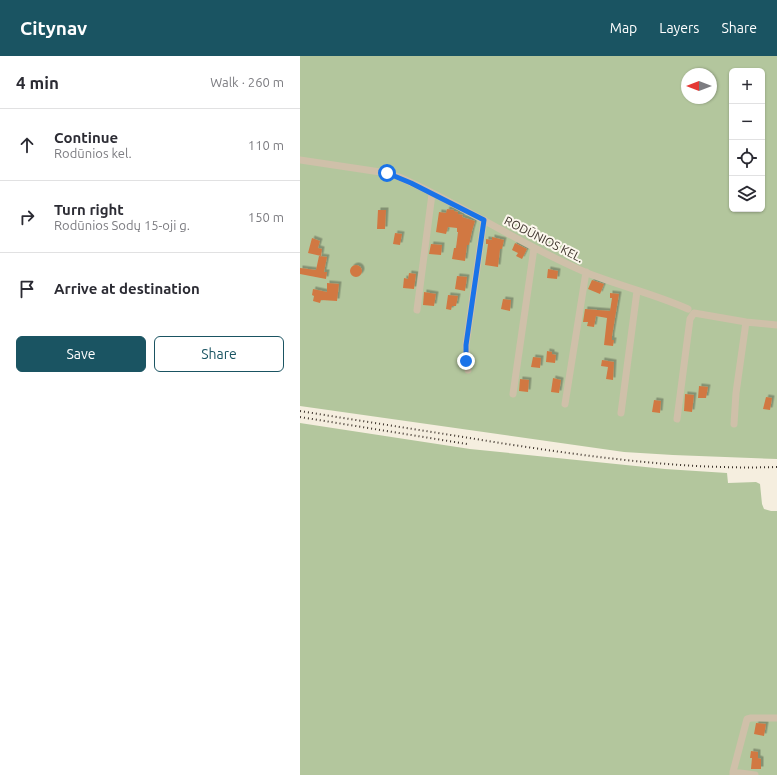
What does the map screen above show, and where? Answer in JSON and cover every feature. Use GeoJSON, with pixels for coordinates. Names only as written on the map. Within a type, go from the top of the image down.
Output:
{"type":"FeatureCollection","features":[{"type":"Feature","properties":{"kind":"street","name":"RODŪNIOS KEL."},"geometry":{"type":"LineString","coordinates":[[300,160],[387,173],[411,183],[484,220],[534,248],[586,272],[691,311],[746,322],[777,325]]}},
{"type":"Feature","properties":{"kind":"street"},"geometry":{"type":"LineString","coordinates":[[417,310],[432,194]]}},
{"type":"Feature","properties":{"kind":"street"},"geometry":{"type":"LineString","coordinates":[[468,370],[466,345],[484,220]]}},
{"type":"Feature","properties":{"kind":"street"},"geometry":{"type":"LineString","coordinates":[[513,394],[534,248]]}},
{"type":"Feature","properties":{"kind":"street"},"geometry":{"type":"LineString","coordinates":[[565,404],[586,272]]}},
{"type":"Feature","properties":{"kind":"street"},"geometry":{"type":"LineString","coordinates":[[621,413],[638,291]]}},
{"type":"Feature","properties":{"kind":"street"},"geometry":{"type":"LineString","coordinates":[[678,420],[691,311]]}},
{"type":"Feature","properties":{"kind":"street"},"geometry":{"type":"LineString","coordinates":[[734,424],[736,393],[746,322]]}},
{"type":"Feature","properties":{"kind":"street"},"geometry":{"type":"LineString","coordinates":[[755,775],[733,774],[747,719],[777,718]]}},
{"type":"Feature","properties":{"kind":"green space"},"geometry":{"type":"Polygon","coordinates":[[[300,56],[777,56],[777,459],[624,452],[300,406],[300,56]]]}},
{"type":"Feature","properties":{"kind":"green space"},"geometry":{"type":"Polygon","coordinates":[[[300,423],[470,449],[665,469],[727,473],[728,483],[756,482],[760,484],[764,509],[777,511],[777,775],[300,775],[300,423]]]}},
{"type":"Feature","properties":{"kind":"building"},"geometry":{"type":"Polygon","coordinates":[[[447,209],[454,210],[458,212],[458,214],[463,215],[462,217],[475,221],[469,245],[467,245],[465,261],[452,259],[454,248],[456,248],[457,228],[448,227],[446,234],[436,232],[439,212],[446,213],[447,209]]]}},
{"type":"Feature","properties":{"kind":"building"},"geometry":{"type":"Polygon","coordinates":[[[378,210],[386,210],[385,229],[377,229],[378,210]]]}},
{"type":"Feature","properties":{"kind":"building"},"geometry":{"type":"Polygon","coordinates":[[[395,233],[402,234],[400,245],[393,244],[395,233]]]}},
{"type":"Feature","properties":{"kind":"building"},"geometry":{"type":"Polygon","coordinates":[[[492,237],[504,240],[502,249],[500,249],[498,267],[485,265],[488,244],[486,244],[486,239],[492,240],[492,237]]]}},
{"type":"Feature","properties":{"kind":"building"},"geometry":{"type":"Polygon","coordinates":[[[312,238],[320,241],[318,248],[322,249],[321,256],[308,253],[312,238]]]}},
{"type":"Feature","properties":{"kind":"building"},"geometry":{"type":"Polygon","coordinates":[[[515,243],[527,249],[522,259],[516,256],[518,253],[512,250],[515,243]]]}},
{"type":"Feature","properties":{"kind":"building"},"geometry":{"type":"Polygon","coordinates":[[[431,244],[442,245],[441,255],[429,254],[431,244]]]}},
{"type":"Feature","properties":{"kind":"building"},"geometry":{"type":"Polygon","coordinates":[[[319,256],[327,257],[324,272],[327,272],[326,279],[300,274],[300,268],[316,270],[319,256]]]}},
{"type":"Feature","properties":{"kind":"building"},"geometry":{"type":"Polygon","coordinates":[[[354,265],[358,265],[362,271],[358,277],[354,277],[350,273],[350,269],[354,265]]]}},
{"type":"Feature","properties":{"kind":"building"},"geometry":{"type":"Polygon","coordinates":[[[548,269],[558,271],[557,279],[547,278],[548,269]]]}},
{"type":"Feature","properties":{"kind":"building"},"geometry":{"type":"Polygon","coordinates":[[[409,273],[416,274],[414,289],[403,288],[404,278],[408,279],[409,273]]]}},
{"type":"Feature","properties":{"kind":"building"},"geometry":{"type":"Polygon","coordinates":[[[457,276],[467,277],[465,291],[455,289],[457,276]]]}},
{"type":"Feature","properties":{"kind":"building"},"geometry":{"type":"Polygon","coordinates":[[[592,280],[604,284],[600,294],[588,289],[592,280]]]}},
{"type":"Feature","properties":{"kind":"building"},"geometry":{"type":"Polygon","coordinates":[[[327,283],[339,284],[337,301],[321,300],[320,303],[313,301],[313,289],[327,292],[327,283]]]}},
{"type":"Feature","properties":{"kind":"building"},"geometry":{"type":"Polygon","coordinates":[[[424,292],[436,294],[434,306],[423,305],[424,292]]]}},
{"type":"Feature","properties":{"kind":"building"},"geometry":{"type":"Polygon","coordinates":[[[610,293],[619,294],[612,336],[612,340],[614,340],[613,346],[604,345],[607,318],[596,316],[594,327],[587,326],[588,322],[583,322],[585,309],[610,311],[612,298],[610,298],[610,293]]]}},
{"type":"Feature","properties":{"kind":"building"},"geometry":{"type":"Polygon","coordinates":[[[448,295],[458,296],[456,306],[452,306],[451,310],[446,309],[448,295]]]}},
{"type":"Feature","properties":{"kind":"building"},"geometry":{"type":"Polygon","coordinates":[[[503,299],[511,300],[510,311],[501,309],[503,299]]]}},
{"type":"Feature","properties":{"kind":"building"},"geometry":{"type":"Polygon","coordinates":[[[547,351],[556,355],[555,363],[546,362],[547,351]]]}},
{"type":"Feature","properties":{"kind":"building"},"geometry":{"type":"Polygon","coordinates":[[[533,357],[541,358],[540,368],[531,367],[533,357]]]}},
{"type":"Feature","properties":{"kind":"building"},"geometry":{"type":"Polygon","coordinates":[[[602,360],[614,362],[613,380],[606,379],[608,367],[601,366],[602,360]]]}},
{"type":"Feature","properties":{"kind":"building"},"geometry":{"type":"Polygon","coordinates":[[[553,378],[561,380],[559,393],[551,392],[553,378]]]}},
{"type":"Feature","properties":{"kind":"building"},"geometry":{"type":"Polygon","coordinates":[[[520,379],[529,380],[528,392],[519,391],[520,379]]]}},
{"type":"Feature","properties":{"kind":"building"},"geometry":{"type":"Polygon","coordinates":[[[699,386],[708,387],[706,398],[698,398],[699,386]]]}},
{"type":"Feature","properties":{"kind":"building"},"geometry":{"type":"Polygon","coordinates":[[[685,394],[694,395],[692,412],[684,411],[685,394]]]}},
{"type":"Feature","properties":{"kind":"building"},"geometry":{"type":"Polygon","coordinates":[[[766,397],[772,398],[770,410],[763,409],[766,397]]]}},
{"type":"Feature","properties":{"kind":"building"},"geometry":{"type":"Polygon","coordinates":[[[654,400],[661,401],[660,413],[652,412],[654,400]]]}},
{"type":"Feature","properties":{"kind":"building"},"geometry":{"type":"Polygon","coordinates":[[[756,723],[766,724],[764,736],[754,734],[756,723]]]}},
{"type":"Feature","properties":{"kind":"building"},"geometry":{"type":"Polygon","coordinates":[[[751,751],[758,752],[758,758],[761,759],[761,769],[751,769],[751,751]]]}},
{"type":"Feature","properties":{"kind":"railway"},"geometry":{"type":"LineString","coordinates":[[300,411],[604,458],[707,466],[777,467]]}},
{"type":"Feature","properties":{"kind":"railway"},"geometry":{"type":"LineString","coordinates":[[300,417],[467,444]]}},
{"type":"Feature","properties":{"kind":"route"},"geometry":{"type":"LineString","coordinates":[[387,173],[399,177],[484,220],[466,345],[466,361]]}}]}
